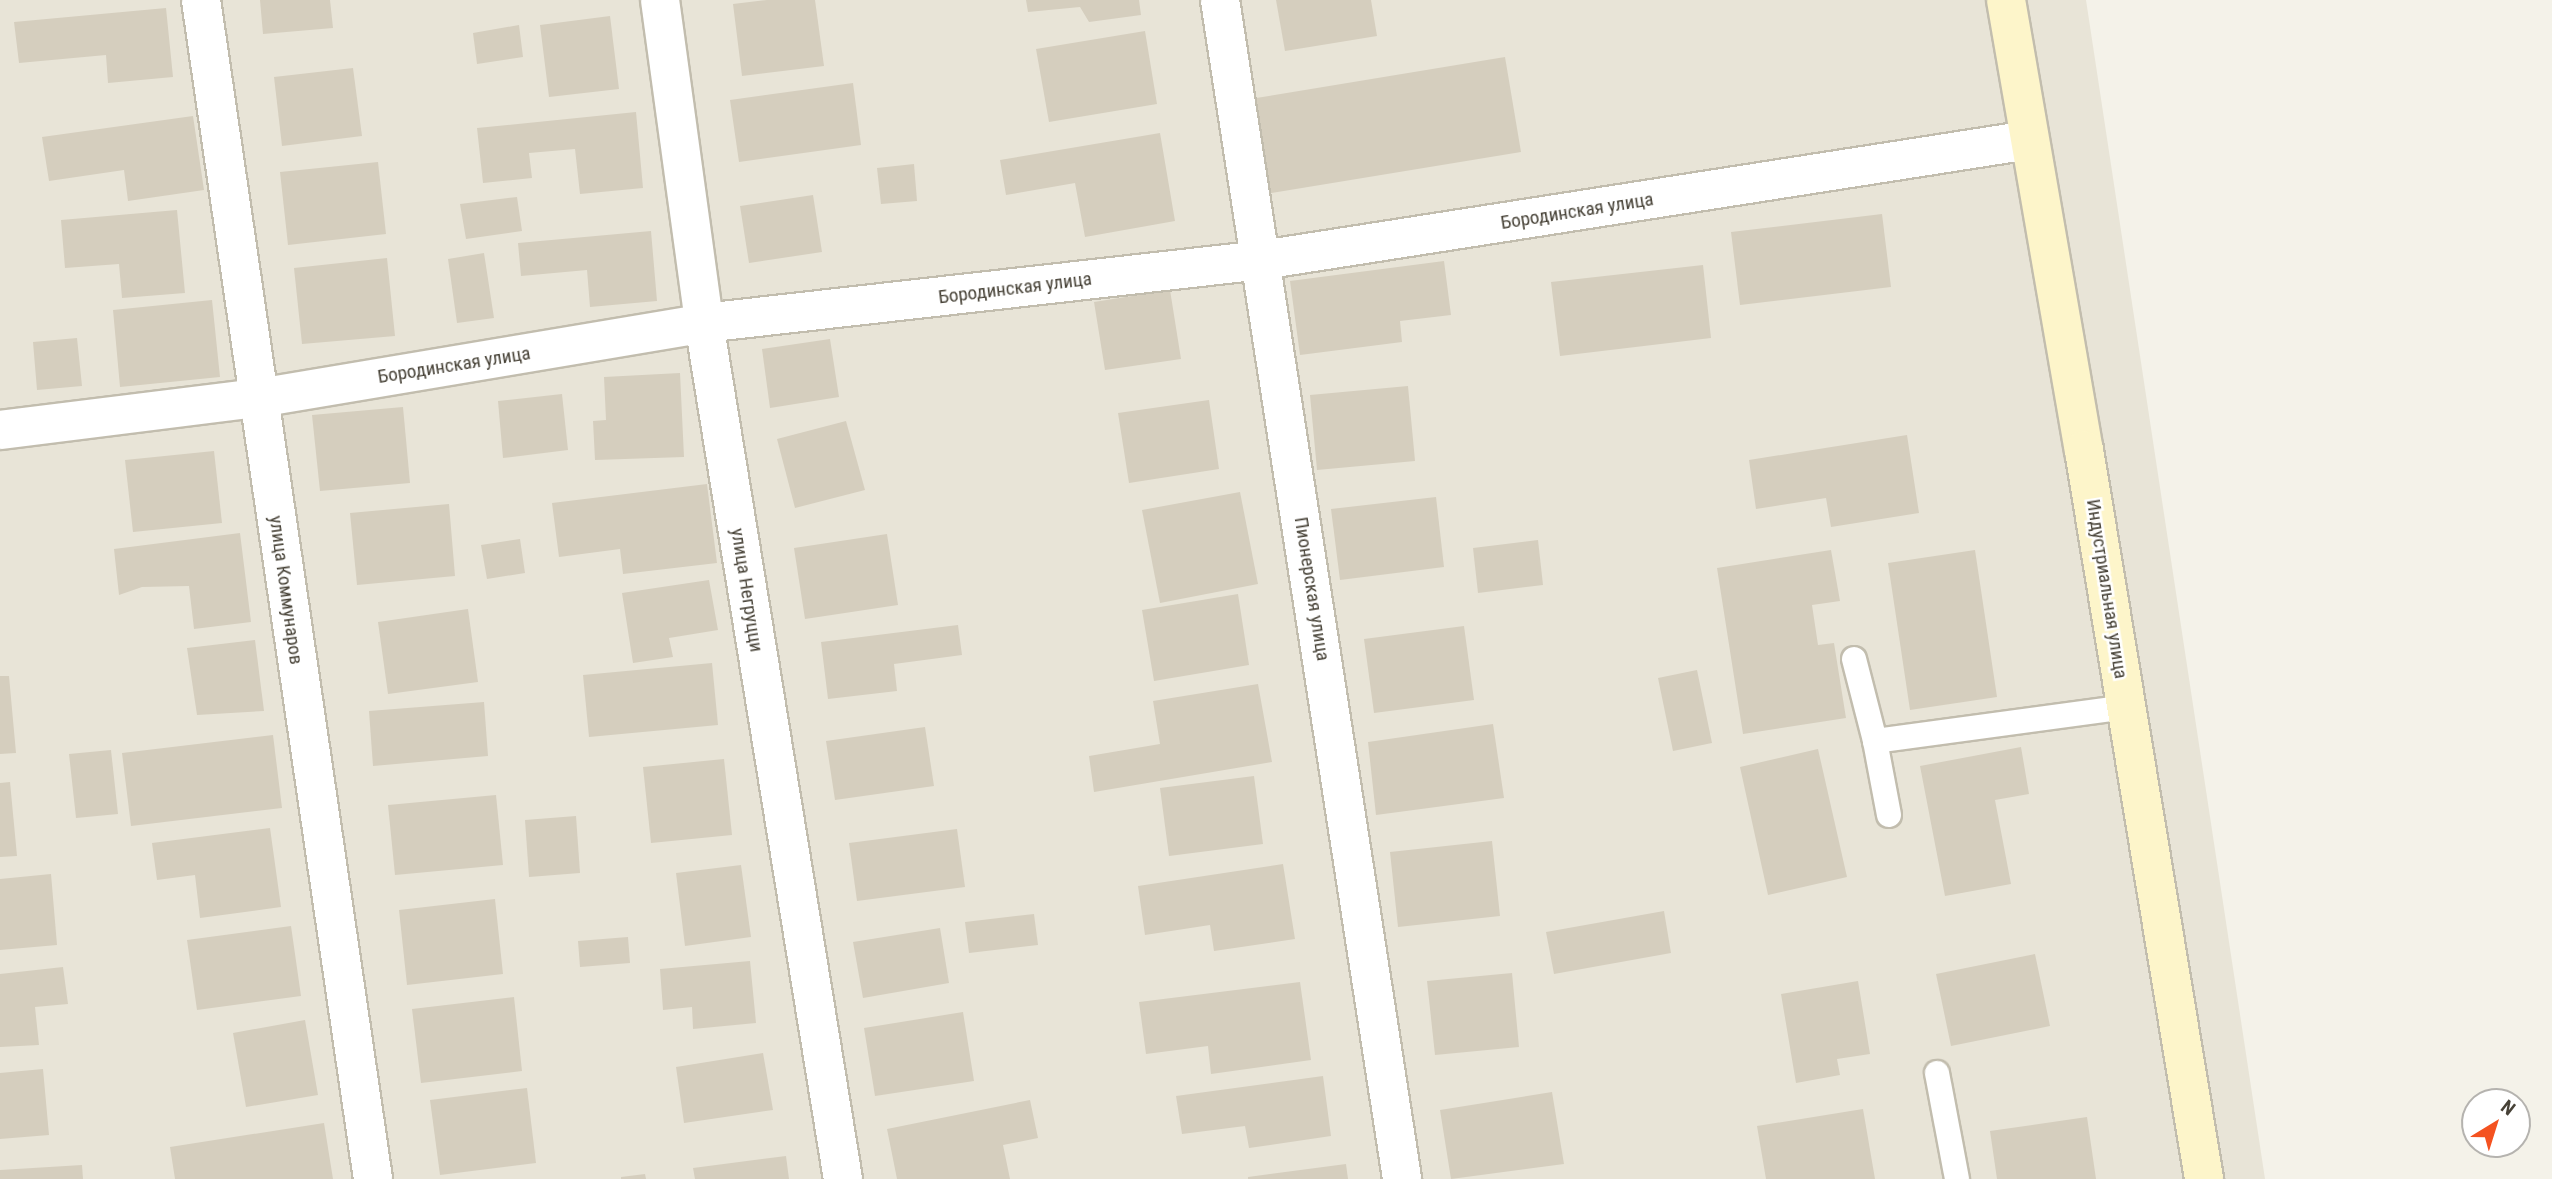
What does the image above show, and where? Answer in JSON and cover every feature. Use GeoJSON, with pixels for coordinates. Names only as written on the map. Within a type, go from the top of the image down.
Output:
{"type":"FeatureCollection","features":[{"type":"Feature","properties":{"kind":"main road","name":"Индустриальная улица"},"geometry":{"type":"LineString","coordinates":[[2006,0],[2127,707],[2204,1179]]}},
{"type":"Feature","properties":{"kind":"street","name":"улица Коммунаров"},"geometry":{"type":"LineString","coordinates":[[201,0],[373,1179]]}},
{"type":"Feature","properties":{"kind":"street","name":"улица Негруцци"},"geometry":{"type":"LineString","coordinates":[[660,0],[704,323],[843,1179]]}},
{"type":"Feature","properties":{"kind":"street","name":"Пионерская улица"},"geometry":{"type":"LineString","coordinates":[[1220,0],[1402,1179]]}},
{"type":"Feature","properties":{"kind":"street","name":"Бородинская улица"},"geometry":{"type":"LineString","coordinates":[[0,430],[258,398],[704,323],[1262,260],[2029,140]]}},
{"type":"Feature","properties":{"kind":"lane"},"geometry":{"type":"LineString","coordinates":[[1854,659],[1875,741],[1889,815]]}},
{"type":"Feature","properties":{"kind":"lane"},"geometry":{"type":"LineString","coordinates":[[1875,741],[2127,707]]}},
{"type":"Feature","properties":{"kind":"lane"},"geometry":{"type":"LineString","coordinates":[[1937,1073],[1957,1179]]}},
{"type":"Feature","properties":{"kind":"shaded area"},"geometry":{"type":"Polygon","coordinates":[[[0,0],[2086,0],[2265,1179],[0,1179],[0,0]]]}},
{"type":"Feature","properties":{"kind":"building"},"geometry":{"type":"Polygon","coordinates":[[[260,0],[330,0],[333,28],[263,34],[260,0]]]}},
{"type":"Feature","properties":{"kind":"building"},"geometry":{"type":"Polygon","coordinates":[[[767,0],[815,0],[824,66],[742,76],[733,4],[767,0]]]}},
{"type":"Feature","properties":{"kind":"building"},"geometry":{"type":"Polygon","coordinates":[[[1026,0],[1139,0],[1141,15],[1089,22],[1080,7],[1028,12],[1026,0]]]}},
{"type":"Feature","properties":{"kind":"building"},"geometry":{"type":"Polygon","coordinates":[[[1276,0],[1371,0],[1377,36],[1285,51],[1276,0]]]}},
{"type":"Feature","properties":{"kind":"building"},"geometry":{"type":"Polygon","coordinates":[[[166,8],[173,77],[108,83],[106,55],[19,63],[14,22],[166,8]]]}},
{"type":"Feature","properties":{"kind":"building"},"geometry":{"type":"Polygon","coordinates":[[[610,16],[619,89],[549,97],[540,25],[610,16]]]}},
{"type":"Feature","properties":{"kind":"building"},"geometry":{"type":"Polygon","coordinates":[[[519,25],[523,57],[477,64],[473,33],[519,25]]]}},
{"type":"Feature","properties":{"kind":"building"},"geometry":{"type":"Polygon","coordinates":[[[1145,31],[1157,104],[1049,122],[1036,49],[1145,31]]]}},
{"type":"Feature","properties":{"kind":"building"},"geometry":{"type":"Polygon","coordinates":[[[1505,57],[1521,152],[1265,194],[1250,99],[1505,57]]]}},
{"type":"Feature","properties":{"kind":"building"},"geometry":{"type":"Polygon","coordinates":[[[353,68],[362,136],[282,146],[274,77],[353,68]]]}},
{"type":"Feature","properties":{"kind":"building"},"geometry":{"type":"Polygon","coordinates":[[[853,83],[861,145],[739,162],[730,100],[853,83]]]}},
{"type":"Feature","properties":{"kind":"building"},"geometry":{"type":"Polygon","coordinates":[[[636,112],[643,188],[580,194],[575,149],[529,153],[532,178],[483,183],[477,128],[636,112]]]}},
{"type":"Feature","properties":{"kind":"building"},"geometry":{"type":"Polygon","coordinates":[[[193,116],[204,190],[128,201],[124,170],[49,181],[42,137],[193,116]]]}},
{"type":"Feature","properties":{"kind":"building"},"geometry":{"type":"Polygon","coordinates":[[[1160,133],[1175,221],[1085,237],[1075,183],[1006,195],[1000,160],[1160,133]]]}},
{"type":"Feature","properties":{"kind":"building"},"geometry":{"type":"Polygon","coordinates":[[[378,162],[386,234],[288,245],[280,172],[378,162]]]}},
{"type":"Feature","properties":{"kind":"building"},"geometry":{"type":"Polygon","coordinates":[[[914,164],[917,201],[881,204],[877,168],[914,164]]]}},
{"type":"Feature","properties":{"kind":"building"},"geometry":{"type":"Polygon","coordinates":[[[813,195],[822,252],[749,263],[740,206],[813,195]]]}},
{"type":"Feature","properties":{"kind":"building"},"geometry":{"type":"Polygon","coordinates":[[[517,197],[522,231],[466,239],[460,204],[517,197]]]}},
{"type":"Feature","properties":{"kind":"building"},"geometry":{"type":"Polygon","coordinates":[[[177,210],[185,293],[122,298],[119,264],[65,268],[61,220],[177,210]]]}},
{"type":"Feature","properties":{"kind":"building"},"geometry":{"type":"Polygon","coordinates":[[[1882,214],[1891,287],[1740,305],[1731,232],[1882,214]]]}},
{"type":"Feature","properties":{"kind":"building"},"geometry":{"type":"Polygon","coordinates":[[[651,231],[657,301],[590,307],[587,270],[521,276],[518,243],[651,231]]]}},
{"type":"Feature","properties":{"kind":"building"},"geometry":{"type":"Polygon","coordinates":[[[484,253],[494,318],[457,323],[448,259],[484,253]]]}},
{"type":"Feature","properties":{"kind":"building"},"geometry":{"type":"Polygon","coordinates":[[[387,258],[395,336],[302,344],[294,268],[387,258]]]}},
{"type":"Feature","properties":{"kind":"building"},"geometry":{"type":"Polygon","coordinates":[[[1444,261],[1451,315],[1400,321],[1402,342],[1300,355],[1290,281],[1444,261]]]}},
{"type":"Feature","properties":{"kind":"building"},"geometry":{"type":"Polygon","coordinates":[[[1703,265],[1711,338],[1560,356],[1551,282],[1703,265]]]}},
{"type":"Feature","properties":{"kind":"building"},"geometry":{"type":"Polygon","coordinates":[[[1170,290],[1181,359],[1105,370],[1094,302],[1170,290]]]}},
{"type":"Feature","properties":{"kind":"building"},"geometry":{"type":"Polygon","coordinates":[[[212,300],[220,377],[120,387],[113,310],[212,300]]]}},
{"type":"Feature","properties":{"kind":"building"},"geometry":{"type":"Polygon","coordinates":[[[77,338],[82,386],[37,390],[33,342],[77,338]]]}},
{"type":"Feature","properties":{"kind":"building"},"geometry":{"type":"Polygon","coordinates":[[[830,339],[839,397],[770,408],[762,349],[830,339]]]}},
{"type":"Feature","properties":{"kind":"building"},"geometry":{"type":"Polygon","coordinates":[[[680,373],[684,457],[595,460],[593,421],[606,420],[604,377],[680,373]]]}},
{"type":"Feature","properties":{"kind":"building"},"geometry":{"type":"Polygon","coordinates":[[[1408,386],[1415,461],[1317,470],[1310,395],[1408,386]]]}},
{"type":"Feature","properties":{"kind":"building"},"geometry":{"type":"Polygon","coordinates":[[[562,394],[568,450],[503,458],[498,401],[562,394]]]}},
{"type":"Feature","properties":{"kind":"building"},"geometry":{"type":"Polygon","coordinates":[[[1209,400],[1219,469],[1129,483],[1118,413],[1209,400]]]}},
{"type":"Feature","properties":{"kind":"building"},"geometry":{"type":"Polygon","coordinates":[[[403,407],[410,483],[320,491],[312,415],[403,407]]]}},
{"type":"Feature","properties":{"kind":"building"},"geometry":{"type":"Polygon","coordinates":[[[846,421],[865,490],[795,508],[777,439],[846,421]]]}},
{"type":"Feature","properties":{"kind":"building"},"geometry":{"type":"Polygon","coordinates":[[[1907,435],[1919,513],[1831,527],[1826,498],[1756,509],[1749,460],[1907,435]]]}},
{"type":"Feature","properties":{"kind":"building"},"geometry":{"type":"Polygon","coordinates":[[[214,451],[222,523],[133,532],[125,460],[214,451]]]}},
{"type":"Feature","properties":{"kind":"building"},"geometry":{"type":"Polygon","coordinates":[[[707,484],[717,563],[623,574],[620,549],[559,557],[552,503],[707,484]]]}},
{"type":"Feature","properties":{"kind":"building"},"geometry":{"type":"Polygon","coordinates":[[[1240,492],[1258,584],[1160,603],[1142,510],[1240,492]]]}},
{"type":"Feature","properties":{"kind":"building"},"geometry":{"type":"Polygon","coordinates":[[[1436,497],[1444,567],[1340,580],[1331,509],[1436,497]]]}},
{"type":"Feature","properties":{"kind":"building"},"geometry":{"type":"Polygon","coordinates":[[[449,504],[455,576],[357,585],[350,513],[449,504]]]}},
{"type":"Feature","properties":{"kind":"building"},"geometry":{"type":"Polygon","coordinates":[[[240,533],[251,622],[194,629],[189,586],[142,587],[119,595],[114,549],[240,533]]]}},
{"type":"Feature","properties":{"kind":"building"},"geometry":{"type":"Polygon","coordinates":[[[887,534],[898,605],[805,619],[794,548],[887,534]]]}},
{"type":"Feature","properties":{"kind":"building"},"geometry":{"type":"Polygon","coordinates":[[[520,539],[525,573],[487,579],[481,545],[520,539]]]}},
{"type":"Feature","properties":{"kind":"building"},"geometry":{"type":"Polygon","coordinates":[[[1538,540],[1543,585],[1478,593],[1473,548],[1538,540]]]}},
{"type":"Feature","properties":{"kind":"building"},"geometry":{"type":"Polygon","coordinates":[[[1831,550],[1840,601],[1812,605],[1818,645],[1834,643],[1846,718],[1743,734],[1717,568],[1831,550]]]}},
{"type":"Feature","properties":{"kind":"building"},"geometry":{"type":"Polygon","coordinates":[[[1975,550],[1997,697],[1910,710],[1888,563],[1975,550]]]}},
{"type":"Feature","properties":{"kind":"building"},"geometry":{"type":"Polygon","coordinates":[[[709,580],[718,630],[669,638],[673,657],[633,663],[622,593],[709,580]]]}},
{"type":"Feature","properties":{"kind":"building"},"geometry":{"type":"Polygon","coordinates":[[[1238,594],[1249,665],[1154,681],[1142,610],[1238,594]]]}},
{"type":"Feature","properties":{"kind":"building"},"geometry":{"type":"Polygon","coordinates":[[[468,609],[478,682],[388,694],[378,622],[468,609]]]}},
{"type":"Feature","properties":{"kind":"building"},"geometry":{"type":"Polygon","coordinates":[[[958,625],[962,655],[894,664],[897,691],[828,699],[821,642],[958,625]]]}},
{"type":"Feature","properties":{"kind":"building"},"geometry":{"type":"Polygon","coordinates":[[[1464,626],[1474,700],[1374,713],[1364,639],[1464,626]]]}},
{"type":"Feature","properties":{"kind":"building"},"geometry":{"type":"Polygon","coordinates":[[[255,640],[264,711],[197,715],[187,648],[255,640]]]}},
{"type":"Feature","properties":{"kind":"building"},"geometry":{"type":"Polygon","coordinates":[[[712,663],[718,725],[589,737],[583,675],[712,663]]]}},
{"type":"Feature","properties":{"kind":"building"},"geometry":{"type":"Polygon","coordinates":[[[1697,670],[1712,743],[1673,751],[1658,678],[1697,670]]]}},
{"type":"Feature","properties":{"kind":"building"},"geometry":{"type":"Polygon","coordinates":[[[0,676],[9,676],[16,753],[0,754],[0,676]]]}},
{"type":"Feature","properties":{"kind":"building"},"geometry":{"type":"Polygon","coordinates":[[[1258,684],[1272,762],[1094,792],[1089,756],[1160,744],[1153,701],[1258,684]]]}},
{"type":"Feature","properties":{"kind":"building"},"geometry":{"type":"Polygon","coordinates":[[[484,702],[488,756],[373,766],[369,711],[484,702]]]}},
{"type":"Feature","properties":{"kind":"building"},"geometry":{"type":"Polygon","coordinates":[[[1493,724],[1504,798],[1376,815],[1368,742],[1493,724]]]}},
{"type":"Feature","properties":{"kind":"building"},"geometry":{"type":"Polygon","coordinates":[[[925,727],[934,786],[835,800],[826,741],[925,727]]]}},
{"type":"Feature","properties":{"kind":"building"},"geometry":{"type":"Polygon","coordinates":[[[273,735],[282,808],[131,826],[122,753],[273,735]]]}},
{"type":"Feature","properties":{"kind":"building"},"geometry":{"type":"Polygon","coordinates":[[[2021,747],[2029,794],[1995,800],[2011,884],[1945,896],[1920,766],[2021,747]]]}},
{"type":"Feature","properties":{"kind":"building"},"geometry":{"type":"Polygon","coordinates":[[[1818,749],[1847,877],[1768,895],[1740,767],[1818,749]]]}},
{"type":"Feature","properties":{"kind":"building"},"geometry":{"type":"Polygon","coordinates":[[[111,750],[118,814],[76,818],[69,754],[111,750]]]}},
{"type":"Feature","properties":{"kind":"building"},"geometry":{"type":"Polygon","coordinates":[[[724,759],[732,835],[651,843],[643,767],[724,759]]]}},
{"type":"Feature","properties":{"kind":"building"},"geometry":{"type":"Polygon","coordinates":[[[1254,776],[1263,844],[1169,856],[1160,788],[1254,776]]]}},
{"type":"Feature","properties":{"kind":"building"},"geometry":{"type":"Polygon","coordinates":[[[10,782],[17,856],[0,857],[0,783],[10,782]]]}},
{"type":"Feature","properties":{"kind":"building"},"geometry":{"type":"Polygon","coordinates":[[[496,795],[503,865],[395,875],[388,805],[496,795]]]}},
{"type":"Feature","properties":{"kind":"building"},"geometry":{"type":"Polygon","coordinates":[[[576,816],[580,873],[529,877],[525,820],[576,816]]]}},
{"type":"Feature","properties":{"kind":"building"},"geometry":{"type":"Polygon","coordinates":[[[270,828],[281,907],[200,918],[195,875],[157,880],[152,843],[270,828]]]}},
{"type":"Feature","properties":{"kind":"building"},"geometry":{"type":"Polygon","coordinates":[[[957,829],[965,887],[857,901],[849,843],[957,829]]]}},
{"type":"Feature","properties":{"kind":"building"},"geometry":{"type":"Polygon","coordinates":[[[1492,841],[1500,916],[1398,927],[1390,852],[1492,841]]]}},
{"type":"Feature","properties":{"kind":"building"},"geometry":{"type":"Polygon","coordinates":[[[1283,864],[1295,939],[1214,951],[1210,925],[1145,935],[1138,886],[1283,864]]]}},
{"type":"Feature","properties":{"kind":"building"},"geometry":{"type":"Polygon","coordinates":[[[741,865],[751,937],[685,946],[676,873],[741,865]]]}},
{"type":"Feature","properties":{"kind":"building"},"geometry":{"type":"Polygon","coordinates":[[[51,874],[57,945],[0,950],[0,879],[51,874]]]}},
{"type":"Feature","properties":{"kind":"building"},"geometry":{"type":"Polygon","coordinates":[[[495,899],[503,974],[407,985],[399,910],[495,899]]]}},
{"type":"Feature","properties":{"kind":"building"},"geometry":{"type":"Polygon","coordinates":[[[1664,911],[1671,953],[1554,974],[1546,932],[1664,911]]]}},
{"type":"Feature","properties":{"kind":"building"},"geometry":{"type":"Polygon","coordinates":[[[1034,914],[1038,945],[969,953],[965,922],[1034,914]]]}},
{"type":"Feature","properties":{"kind":"building"},"geometry":{"type":"Polygon","coordinates":[[[291,926],[301,996],[197,1010],[187,940],[291,926]]]}},
{"type":"Feature","properties":{"kind":"building"},"geometry":{"type":"Polygon","coordinates":[[[940,928],[949,983],[863,998],[853,942],[940,928]]]}},
{"type":"Feature","properties":{"kind":"building"},"geometry":{"type":"Polygon","coordinates":[[[628,937],[630,963],[580,967],[578,941],[628,937]]]}},
{"type":"Feature","properties":{"kind":"building"},"geometry":{"type":"Polygon","coordinates":[[[2035,954],[2050,1026],[1951,1046],[1936,974],[2035,954]]]}},
{"type":"Feature","properties":{"kind":"building"},"geometry":{"type":"Polygon","coordinates":[[[750,961],[756,1023],[693,1029],[692,1007],[663,1010],[660,969],[750,961]]]}},
{"type":"Feature","properties":{"kind":"building"},"geometry":{"type":"Polygon","coordinates":[[[63,967],[68,1004],[35,1007],[39,1045],[0,1047],[0,974],[63,967]]]}},
{"type":"Feature","properties":{"kind":"building"},"geometry":{"type":"Polygon","coordinates":[[[1512,973],[1519,1047],[1435,1055],[1427,981],[1512,973]]]}},
{"type":"Feature","properties":{"kind":"building"},"geometry":{"type":"Polygon","coordinates":[[[1858,981],[1870,1054],[1837,1059],[1840,1075],[1796,1083],[1781,994],[1858,981]]]}},
{"type":"Feature","properties":{"kind":"building"},"geometry":{"type":"Polygon","coordinates":[[[1300,982],[1311,1060],[1211,1074],[1208,1046],[1146,1054],[1139,1002],[1300,982]]]}},
{"type":"Feature","properties":{"kind":"building"},"geometry":{"type":"Polygon","coordinates":[[[514,997],[522,1071],[421,1083],[412,1009],[514,997]]]}},
{"type":"Feature","properties":{"kind":"building"},"geometry":{"type":"Polygon","coordinates":[[[963,1012],[974,1081],[875,1096],[864,1028],[963,1012]]]}},
{"type":"Feature","properties":{"kind":"building"},"geometry":{"type":"Polygon","coordinates":[[[305,1020],[318,1095],[246,1107],[233,1033],[305,1020]]]}},
{"type":"Feature","properties":{"kind":"building"},"geometry":{"type":"Polygon","coordinates":[[[763,1053],[773,1110],[684,1123],[676,1067],[763,1053]]]}},
{"type":"Feature","properties":{"kind":"building"},"geometry":{"type":"Polygon","coordinates":[[[43,1069],[49,1135],[0,1139],[0,1073],[43,1069]]]}},
{"type":"Feature","properties":{"kind":"building"},"geometry":{"type":"Polygon","coordinates":[[[1323,1076],[1331,1136],[1249,1148],[1245,1126],[1182,1134],[1176,1096],[1323,1076]]]}},
{"type":"Feature","properties":{"kind":"building"},"geometry":{"type":"Polygon","coordinates":[[[527,1088],[536,1163],[440,1175],[430,1100],[527,1088]]]}},
{"type":"Feature","properties":{"kind":"building"},"geometry":{"type":"Polygon","coordinates":[[[1552,1092],[1564,1164],[1451,1179],[1440,1110],[1552,1092]]]}},
{"type":"Feature","properties":{"kind":"building"},"geometry":{"type":"Polygon","coordinates":[[[1030,1100],[1038,1138],[1003,1145],[1010,1179],[897,1179],[887,1129],[1030,1100]]]}},
{"type":"Feature","properties":{"kind":"building"},"geometry":{"type":"Polygon","coordinates":[[[1863,1109],[1875,1179],[1766,1179],[1757,1126],[1863,1109]]]}},
{"type":"Feature","properties":{"kind":"building"},"geometry":{"type":"Polygon","coordinates":[[[2087,1117],[2096,1179],[1997,1179],[1990,1131],[2087,1117]]]}},
{"type":"Feature","properties":{"kind":"building"},"geometry":{"type":"Polygon","coordinates":[[[324,1123],[333,1179],[175,1179],[170,1147],[324,1123]]]}},
{"type":"Feature","properties":{"kind":"building"},"geometry":{"type":"Polygon","coordinates":[[[786,1156],[789,1179],[695,1179],[693,1168],[786,1156]]]}},
{"type":"Feature","properties":{"kind":"building"},"geometry":{"type":"Polygon","coordinates":[[[1346,1164],[1348,1179],[1248,1179],[1248,1177],[1346,1164]]]}},
{"type":"Feature","properties":{"kind":"building"},"geometry":{"type":"Polygon","coordinates":[[[82,1165],[83,1179],[0,1179],[0,1170],[82,1165]]]}},
{"type":"Feature","properties":{"kind":"building"},"geometry":{"type":"Polygon","coordinates":[[[645,1174],[646,1179],[621,1179],[621,1177],[645,1174]]]}}]}
